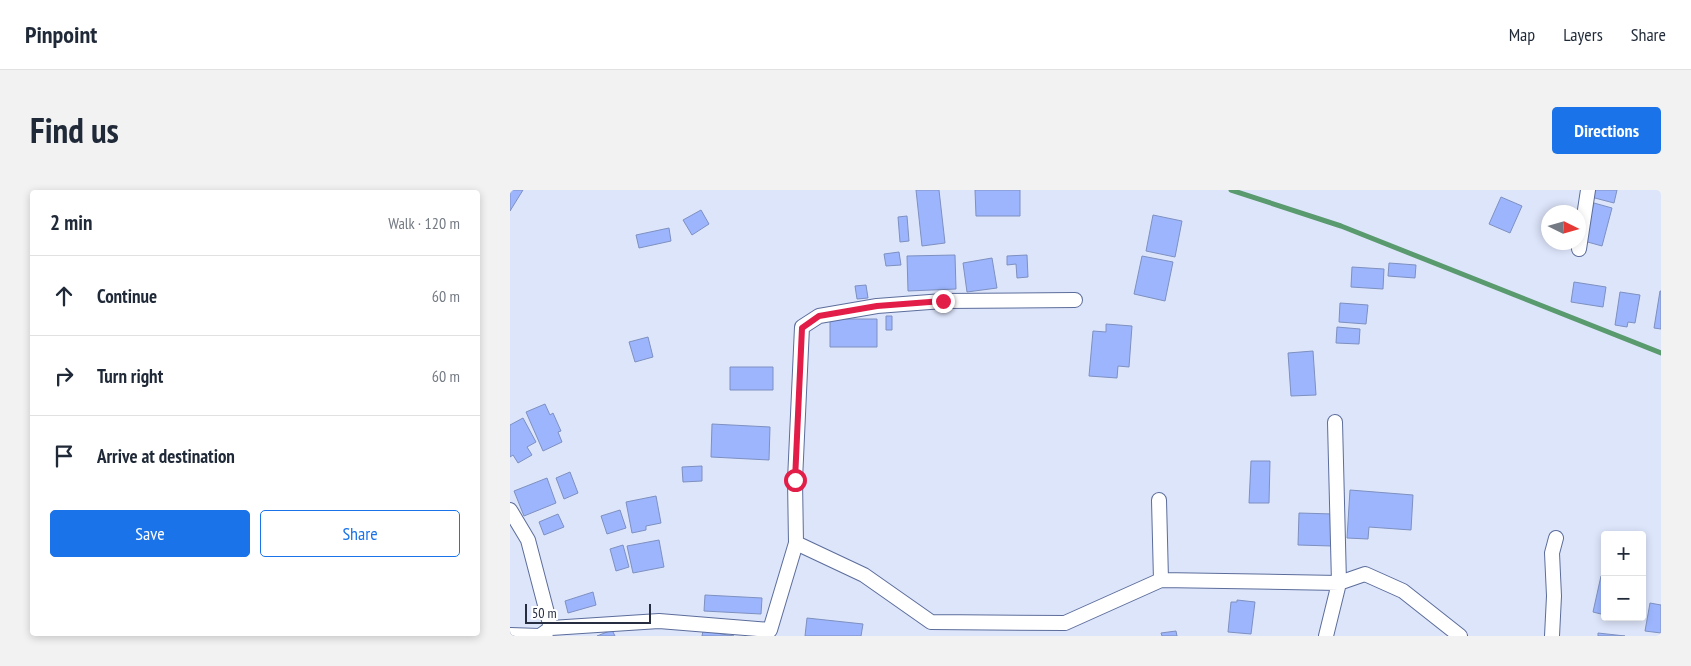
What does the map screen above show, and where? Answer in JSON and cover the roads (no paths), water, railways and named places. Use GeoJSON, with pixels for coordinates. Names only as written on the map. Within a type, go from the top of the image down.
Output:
{"type":"FeatureCollection","features":[{"type":"Feature","properties":{"kind":"street"},"geometry":{"type":"LineString","coordinates":[[1586,205],[1588,190]]}},
{"type":"Feature","properties":{"kind":"street"},"geometry":{"type":"LineString","coordinates":[[510,635],[659,621],[770,630],[796,543],[795,480],[802,328],[819,316],[877,306],[943,301],[1075,300]]}},
{"type":"Feature","properties":{"kind":"street"},"geometry":{"type":"LineString","coordinates":[[1326,636],[1339,583],[1335,422]]}},
{"type":"Feature","properties":{"kind":"street"},"geometry":{"type":"LineString","coordinates":[[1159,500],[1161,580]]}},
{"type":"Feature","properties":{"kind":"street"},"geometry":{"type":"LineString","coordinates":[[510,510],[528,540],[544,633]]}},
{"type":"Feature","properties":{"kind":"street"},"geometry":{"type":"LineString","coordinates":[[1552,636],[1554,596],[1552,553],[1556,538]]}},
{"type":"Feature","properties":{"kind":"street"},"geometry":{"type":"LineString","coordinates":[[796,543],[864,575],[931,622],[1065,623],[1161,580],[1339,583],[1365,574],[1403,590],[1460,636]]}},
{"type":"Feature","properties":{"kind":"waterway"},"geometry":{"type":"LineString","coordinates":[[1231,190],[1341,226],[1661,353]]}}]}
